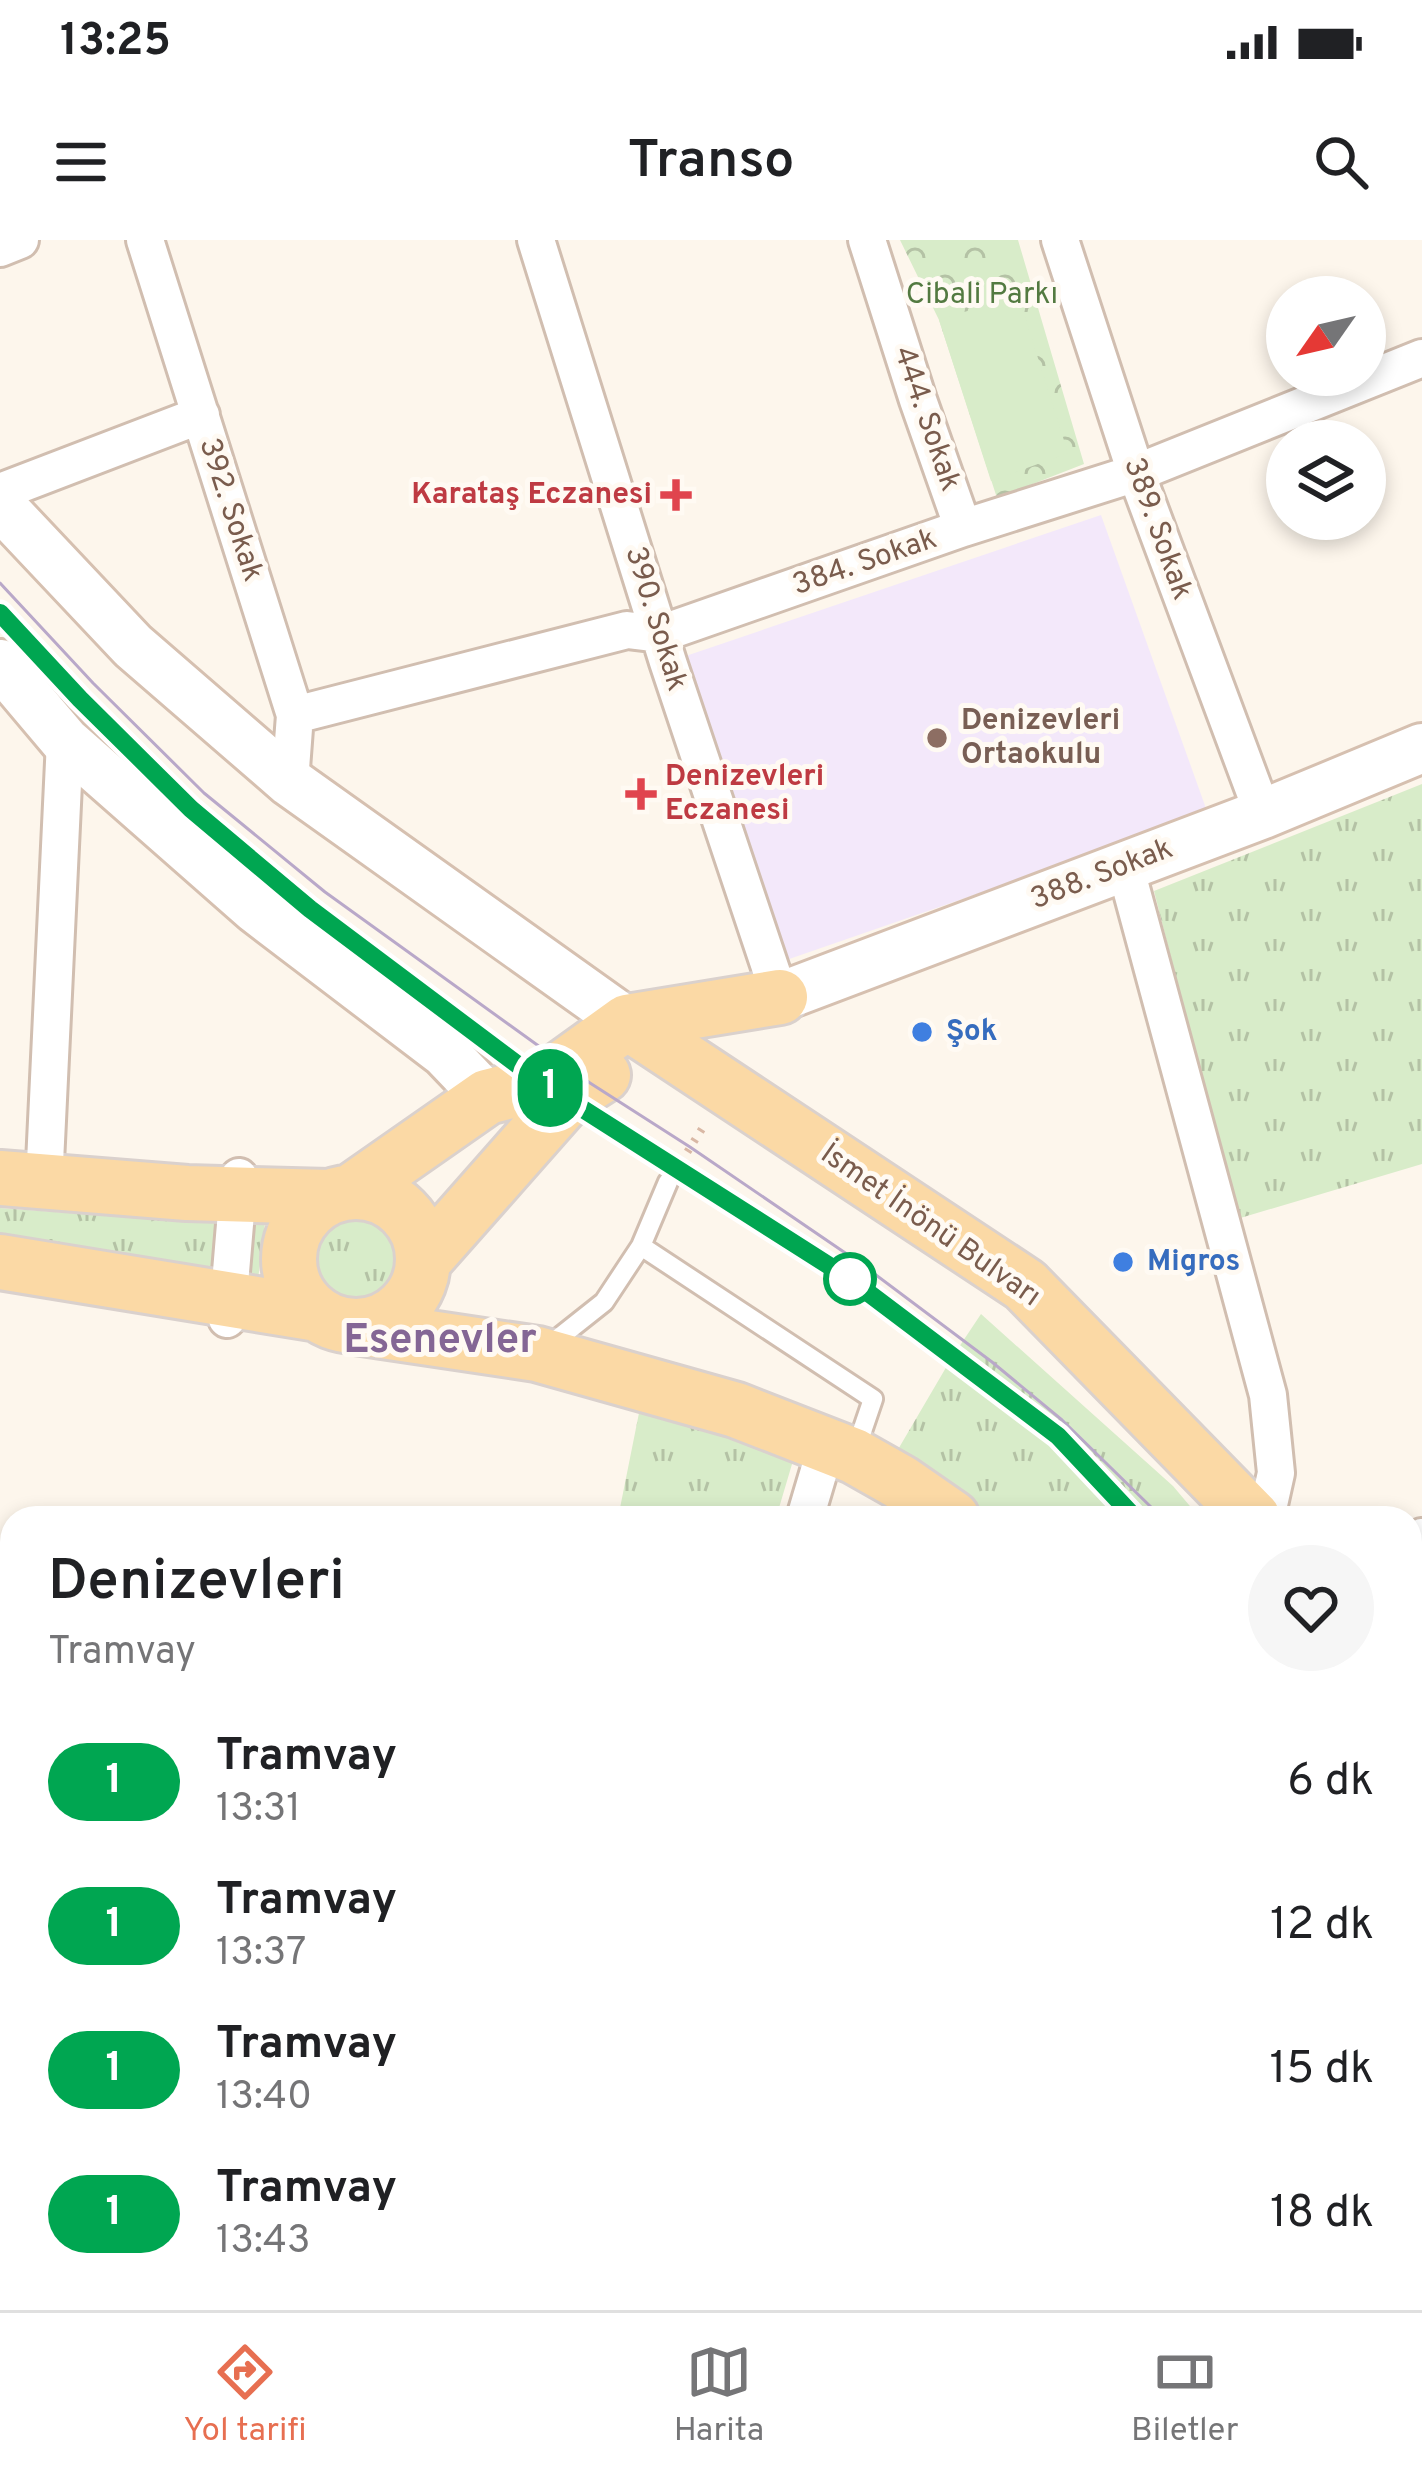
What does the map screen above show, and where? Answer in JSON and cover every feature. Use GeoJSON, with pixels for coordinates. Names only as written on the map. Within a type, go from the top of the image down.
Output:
{"type":"FeatureCollection","features":[{"type":"Feature","properties":{"kind":"main road"},"geometry":{"type":"LineString","coordinates":[[22,1181],[239,1184],[340,1194],[373,1194],[394,1203],[410,1218],[424,1260],[418,1286],[404,1308],[382,1322],[336,1321],[303,1300],[293,1283],[290,1243],[311,1208],[340,1194],[487,1097],[542,1083],[643,1032],[780,997]]}},
{"type":"Feature","properties":{"kind":"main road"},"geometry":{"type":"LineString","coordinates":[[424,1260],[567,1098],[643,1032]]}},
{"type":"Feature","properties":{"kind":"main road","name":"İsmet İnönü Bulvarı"},"geometry":{"type":"LineString","coordinates":[[643,1032],[1025,1285],[1241,1506]]}},
{"type":"Feature","properties":{"kind":"main road"},"geometry":{"type":"LineString","coordinates":[[0,1262],[228,1311],[336,1321],[537,1354],[736,1410],[841,1450],[935,1506]]}},
{"type":"Feature","properties":{"kind":"street"},"geometry":{"type":"LineString","coordinates":[[0,248],[20,240]]}},
{"type":"Feature","properties":{"kind":"street","name":"392. Sokak"},"geometry":{"type":"LineString","coordinates":[[146,240],[295,715],[290,782]]}},
{"type":"Feature","properties":{"kind":"street","name":"390. Sokak"},"geometry":{"type":"LineString","coordinates":[[536,240],[780,997]]}},
{"type":"Feature","properties":{"kind":"street","name":"444. Sokak"},"geometry":{"type":"LineString","coordinates":[[867,240],[963,528]]}},
{"type":"Feature","properties":{"kind":"street","name":"389. Sokak"},"geometry":{"type":"LineString","coordinates":[[1060,240],[1136,473],[1263,814]]}},
{"type":"Feature","properties":{"kind":"street","name":"384. Sokak"},"geometry":{"type":"LineString","coordinates":[[295,715],[627,630],[660,634],[1136,473],[1422,358]]}},
{"type":"Feature","properties":{"kind":"street"},"geometry":{"type":"LineString","coordinates":[[0,492],[201,415]]}},
{"type":"Feature","properties":{"kind":"street"},"geometry":{"type":"LineString","coordinates":[[0,505],[133,646],[290,782],[643,1032]]}},
{"type":"Feature","properties":{"kind":"street"},"geometry":{"type":"LineString","coordinates":[[0,664],[65,741],[256,909],[445,1053],[487,1097]]}},
{"type":"Feature","properties":{"kind":"street"},"geometry":{"type":"LineString","coordinates":[[22,1181],[65,741]]}},
{"type":"Feature","properties":{"kind":"street","name":"388. Sokak"},"geometry":{"type":"LineString","coordinates":[[780,997],[1263,814],[1422,748]]}},
{"type":"Feature","properties":{"kind":"street"},"geometry":{"type":"LineString","coordinates":[[1125,866],[1268,1395],[1276,1473],[1269,1506]]}},
{"type":"Feature","properties":{"kind":"street"},"geometry":{"type":"LineString","coordinates":[[228,1311],[239,1184]]}},
{"type":"Feature","properties":{"kind":"street"},"geometry":{"type":"LineString","coordinates":[[811,1506],[841,1450]]}},
{"type":"Feature","properties":{"kind":"lane"},"geometry":{"type":"LineString","coordinates":[[537,1354],[604,1302],[640,1246],[668,1182]]}},
{"type":"Feature","properties":{"kind":"lane"},"geometry":{"type":"LineString","coordinates":[[640,1246],[873,1399],[841,1450]]}},
{"type":"Feature","properties":{"kind":"path"},"geometry":{"type":"LineString","coordinates":[[668,1182],[729,1088]]}},
{"type":"Feature","properties":{"kind":"shaded area","name":"Denizevleri Ortaokulu"},"geometry":{"type":"Polygon","coordinates":[[[1101,515],[1208,814],[769,966],[668,662],[1101,515]]]}},
{"type":"Feature","properties":{"kind":"green space","name":"Cibali Parkı"},"geometry":{"type":"Polygon","coordinates":[[[900,240],[1018,240],[1084,464],[997,498],[939,320],[900,240]]]}},
{"type":"Feature","properties":{"kind":"green space"},"geometry":{"type":"Polygon","coordinates":[[[1018,295],[1068,453],[991,481],[939,320],[1018,295]]]}},
{"type":"Feature","properties":{"kind":"green space"},"geometry":{"type":"Polygon","coordinates":[[[1422,784],[1422,1164],[1237,1219],[1154,891],[1422,784]]]}},
{"type":"Feature","properties":{"kind":"green space"},"geometry":{"type":"Polygon","coordinates":[[[0,1208],[125,1217],[266,1214],[258,1280],[0,1234],[0,1208]]]}},
{"type":"Feature","properties":{"kind":"green space"},"geometry":{"type":"Polygon","coordinates":[[[360,1211],[377,1214],[391,1224],[401,1238],[401,1272],[391,1286],[377,1296],[360,1299],[343,1296],[329,1286],[319,1272],[316,1255],[319,1238],[329,1224],[343,1214],[360,1211]]]}},
{"type":"Feature","properties":{"kind":"green space"},"geometry":{"type":"Polygon","coordinates":[[[981,1314],[1190,1506],[962,1506],[893,1458],[981,1314]]]}},
{"type":"Feature","properties":{"kind":"green space"},"geometry":{"type":"Polygon","coordinates":[[[640,1408],[795,1454],[780,1506],[620,1506],[640,1408]]]}},
{"type":"Feature","properties":{"kind":"tram line"},"geometry":{"type":"LineString","coordinates":[[0,583],[204,793],[325,892],[590,1083],[860,1263],[1062,1420],[1150,1506]]}},
{"type":"Feature","properties":{"kind":"tram line"},"geometry":{"type":"LineString","coordinates":[[0,613],[191,809],[310,909],[542,1083],[850,1279],[1019,1407]]}},
{"type":"Feature","properties":{"kind":"tram line","name":"1"},"geometry":{"type":"LineString","coordinates":[[0,613],[191,809],[310,909],[542,1083],[850,1279],[1058,1436],[1124,1506]]}},
{"type":"Feature","properties":{"kind":"tram line"},"geometry":{"type":"LineString","coordinates":[[1082,1462],[1123,1506]]}},
{"type":"Feature","properties":{"kind":"place","name":"Karataş Eczanesi"},"geometry":{"type":"Point","coordinates":[676,495]}},
{"type":"Feature","properties":{"kind":"place","name":"Denizevleri Ortaokulu"},"geometry":{"type":"Point","coordinates":[937,738]}},
{"type":"Feature","properties":{"kind":"place","name":"Denizevleri Eczanesi"},"geometry":{"type":"Point","coordinates":[641,794]}},
{"type":"Feature","properties":{"kind":"place","name":"Şok"},"geometry":{"type":"Point","coordinates":[922,1032]}},
{"type":"Feature","properties":{"kind":"place","name":"Migros"},"geometry":{"type":"Point","coordinates":[1123,1262]}},
{"type":"Feature","properties":{"kind":"district","name":"Esenevler"},"geometry":{"type":"Point","coordinates":[440,1341]}}]}
